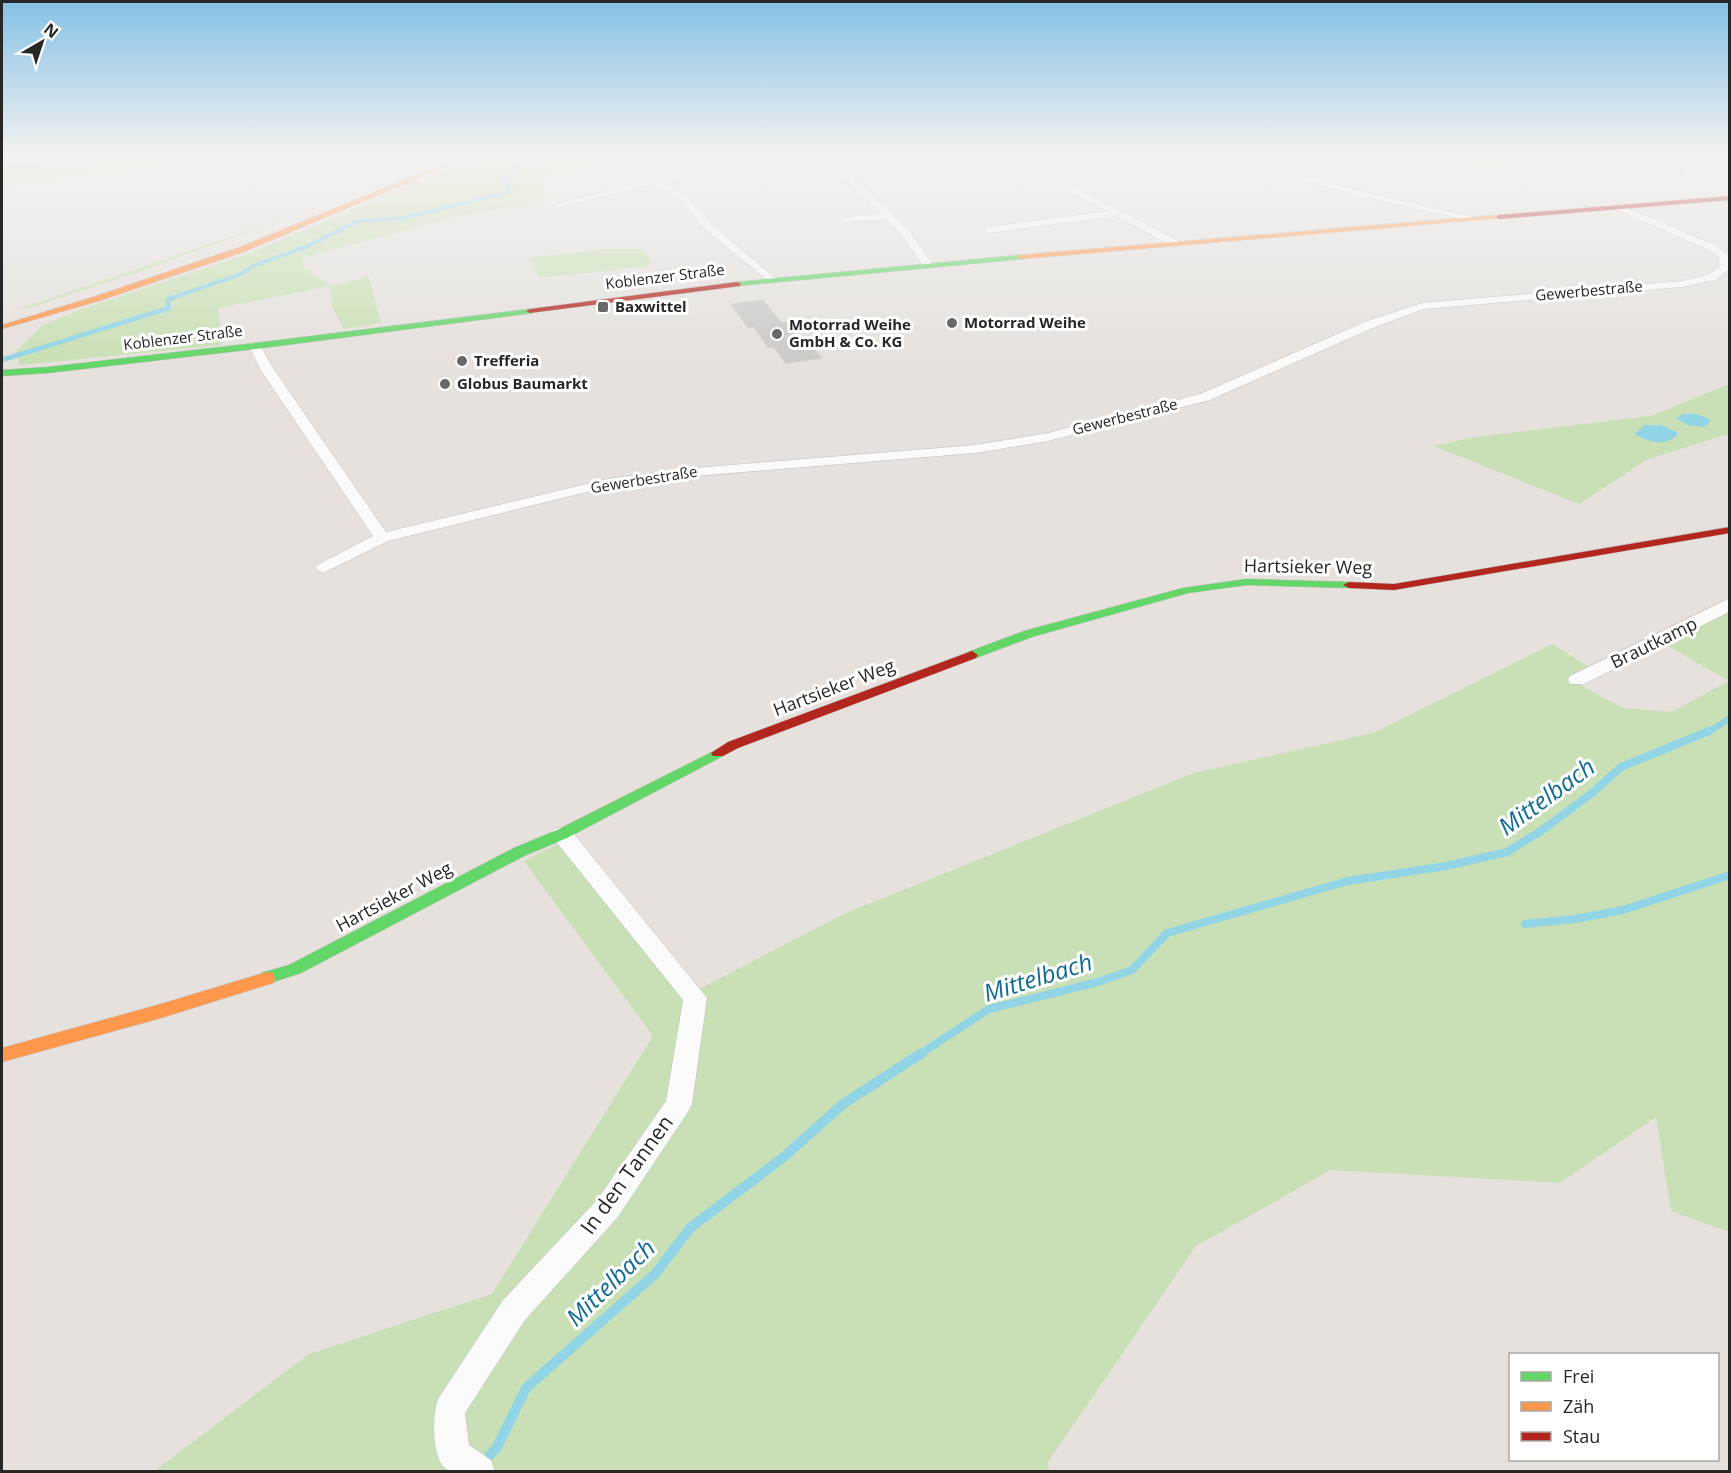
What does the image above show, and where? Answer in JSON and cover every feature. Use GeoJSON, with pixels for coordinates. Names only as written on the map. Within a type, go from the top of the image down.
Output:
{"type":"FeatureCollection","features":[{"type":"Feature","properties":{"kind":"main road"},"geometry":{"type":"LineString","coordinates":[[2,321],[235,243],[282,224]]}},
{"type":"Feature","properties":{"kind":"main road"},"geometry":{"type":"LineString","coordinates":[[2,327],[54,313],[243,249],[304,224]]}},
{"type":"Feature","properties":{"kind":"main road","name":"Koblenzer Straße"},"geometry":{"type":"LineString","coordinates":[[2,373],[255,346],[771,280],[1419,224]]}},
{"type":"Feature","properties":{"kind":"main road"},"geometry":{"type":"LineString","coordinates":[[2,315],[74,298]]}},
{"type":"Feature","properties":{"kind":"main road"},"geometry":{"type":"LineString","coordinates":[[2,336],[54,313]]}},
{"type":"Feature","properties":{"kind":"main road","name":"Hartsieker Weg"},"geometry":{"type":"LineString","coordinates":[[2,1055],[161,1011],[295,969],[519,852],[562,834],[733,745],[1028,634],[1187,590],[1247,582],[1394,586],[1730,530]]}},
{"type":"Feature","properties":{"kind":"street"},"geometry":{"type":"LineString","coordinates":[[705,224],[771,280]]}},
{"type":"Feature","properties":{"kind":"street"},"geometry":{"type":"LineString","coordinates":[[896,224],[928,265]]}},
{"type":"Feature","properties":{"kind":"street"},"geometry":{"type":"LineString","coordinates":[[988,230],[1036,224]]}},
{"type":"Feature","properties":{"kind":"street"},"geometry":{"type":"LineString","coordinates":[[1138,224],[1176,244]]}},
{"type":"Feature","properties":{"kind":"street","name":"Gewerbestraße"},"geometry":{"type":"LineString","coordinates":[[324,568],[382,538],[607,483],[683,472],[975,449],[1048,437],[1205,397],[1371,324],[1422,306],[1682,284],[1711,278],[1724,269],[1724,256],[1713,248],[1657,224]]}},
{"type":"Feature","properties":{"kind":"street"},"geometry":{"type":"LineString","coordinates":[[255,346],[258,356],[291,402],[324,456],[382,538]]}},
{"type":"Feature","properties":{"kind":"street","name":"Brautkamp"},"geometry":{"type":"LineString","coordinates":[[1577,681],[1730,603]]}},
{"type":"Feature","properties":{"kind":"street","name":"In den Tannen"},"geometry":{"type":"LineString","coordinates":[[466,1463],[449,1410],[514,1310],[607,1209],[679,1104],[695,998],[562,834]]}},
{"type":"Feature","properties":{"kind":"green space"},"geometry":{"type":"Polygon","coordinates":[[[271,224],[147,269],[29,308],[16,310],[271,224]]]}},
{"type":"Feature","properties":{"kind":"green space"},"geometry":{"type":"Polygon","coordinates":[[[320,224],[429,224],[302,258],[304,268],[331,286],[369,277],[381,323],[344,329],[332,306],[330,286],[219,308],[221,345],[20,365],[15,352],[43,325],[79,310],[250,253],[320,224]]]}},
{"type":"Feature","properties":{"kind":"green space"},"geometry":{"type":"Polygon","coordinates":[[[604,249],[642,249],[652,263],[649,266],[540,278],[529,258],[604,249]]]}},
{"type":"Feature","properties":{"kind":"green space"},"geometry":{"type":"Polygon","coordinates":[[[1729,384],[1729,434],[1648,459],[1579,504],[1434,446],[1475,437],[1651,416],[1729,384]]]}},
{"type":"Feature","properties":{"kind":"green space"},"geometry":{"type":"Polygon","coordinates":[[[1729,611],[1729,681],[1666,645],[1729,611]]]}},
{"type":"Feature","properties":{"kind":"green space"},"geometry":{"type":"Polygon","coordinates":[[[1552,644],[1591,668],[1569,679],[1623,708],[1671,712],[1729,681],[1729,1232],[1671,1211],[1656,1117],[1560,1183],[1331,1170],[1196,1246],[1048,1462],[1049,1471],[153,1472],[309,1354],[492,1294],[653,1036],[524,861],[561,842],[699,989],[846,913],[1194,773],[1373,733],[1552,644]]]}},
{"type":"Feature","properties":{"kind":"water"},"geometry":{"type":"Polygon","coordinates":[[[1682,414],[1696,414],[1710,419],[1710,422],[1704,427],[1687,425],[1677,419],[1682,414]]]}},
{"type":"Feature","properties":{"kind":"water"},"geometry":{"type":"Polygon","coordinates":[[[1645,425],[1661,425],[1677,432],[1677,435],[1667,441],[1656,442],[1634,434],[1645,425]]]}},
{"type":"Feature","properties":{"kind":"building","name":"Motorrad Weihe GmbH & Co. KG"},"geometry":{"type":"Polygon","coordinates":[[[763,300],[781,323],[786,322],[801,342],[808,342],[821,358],[786,363],[774,347],[768,347],[754,327],[748,327],[731,304],[763,300]]]}},
{"type":"Feature","properties":{"kind":"waterway"},"geometry":{"type":"LineString","coordinates":[[169,299],[241,274],[253,266],[306,247],[353,224]]}},
{"type":"Feature","properties":{"kind":"waterway"},"geometry":{"type":"LineString","coordinates":[[2,360],[169,308],[167,300],[173,298]]}},
{"type":"Feature","properties":{"kind":"waterway","name":"Mittelbach"},"geometry":{"type":"LineString","coordinates":[[1707,733],[1730,718]]}},
{"type":"Feature","properties":{"kind":"waterway","name":"Mittelbach"},"geometry":{"type":"LineString","coordinates":[[920,1054],[989,1009],[1098,982],[1132,970],[1167,933],[1348,881],[1446,866],[1507,852],[1541,831],[1592,793],[1621,767],[1709,731]]}},
{"type":"Feature","properties":{"kind":"waterway"},"geometry":{"type":"LineString","coordinates":[[1525,924],[1575,919],[1623,910],[1730,875]]}},
{"type":"Feature","properties":{"kind":"waterway","name":"Mittelbach"},"geometry":{"type":"LineString","coordinates":[[482,1464],[497,1447],[526,1388],[655,1274],[690,1228],[785,1156],[843,1104],[922,1053]]}},
{"type":"Feature","properties":{"kind":"traffic: fast"},"geometry":{"type":"LineString","coordinates":[[737,284],[1021,257]]}},
{"type":"Feature","properties":{"kind":"traffic: fast"},"geometry":{"type":"LineString","coordinates":[[2,373],[48,370],[255,346],[530,311]]}},
{"type":"Feature","properties":{"kind":"traffic: fast"},"geometry":{"type":"LineString","coordinates":[[972,655],[1028,634],[1187,590],[1247,582],[1349,585]]}},
{"type":"Feature","properties":{"kind":"traffic: fast"},"geometry":{"type":"LineString","coordinates":[[267,978],[295,969],[519,852],[562,834],[718,753]]}},
{"type":"Feature","properties":{"kind":"traffic: slow"},"geometry":{"type":"LineString","coordinates":[[2,327],[99,298],[243,249],[304,224]]}},
{"type":"Feature","properties":{"kind":"traffic: slow"},"geometry":{"type":"LineString","coordinates":[[1021,257],[1418,224]]}},
{"type":"Feature","properties":{"kind":"traffic: slow"},"geometry":{"type":"LineString","coordinates":[[2,1055],[161,1011],[267,978]]}},
{"type":"Feature","properties":{"kind":"traffic: jam"},"geometry":{"type":"LineString","coordinates":[[530,311],[737,284]]}},
{"type":"Feature","properties":{"kind":"traffic: jam"},"geometry":{"type":"LineString","coordinates":[[1349,585],[1394,587],[1730,530]]}},
{"type":"Feature","properties":{"kind":"traffic: jam"},"geometry":{"type":"LineString","coordinates":[[718,753],[733,745],[972,655]]}},
{"type":"Feature","properties":{"kind":"place","name":"Baxwittel"},"geometry":{"type":"Point","coordinates":[603,307]}},
{"type":"Feature","properties":{"kind":"place","name":"Motorrad Weihe"},"geometry":{"type":"Point","coordinates":[952,323]}},
{"type":"Feature","properties":{"kind":"place","name":"Motorrad Weihe GmbH & Co. KG"},"geometry":{"type":"Point","coordinates":[777,334]}},
{"type":"Feature","properties":{"kind":"place","name":"Trefferia"},"geometry":{"type":"Point","coordinates":[462,361]}},
{"type":"Feature","properties":{"kind":"place","name":"Globus Baumarkt"},"geometry":{"type":"Point","coordinates":[445,384]}}]}
